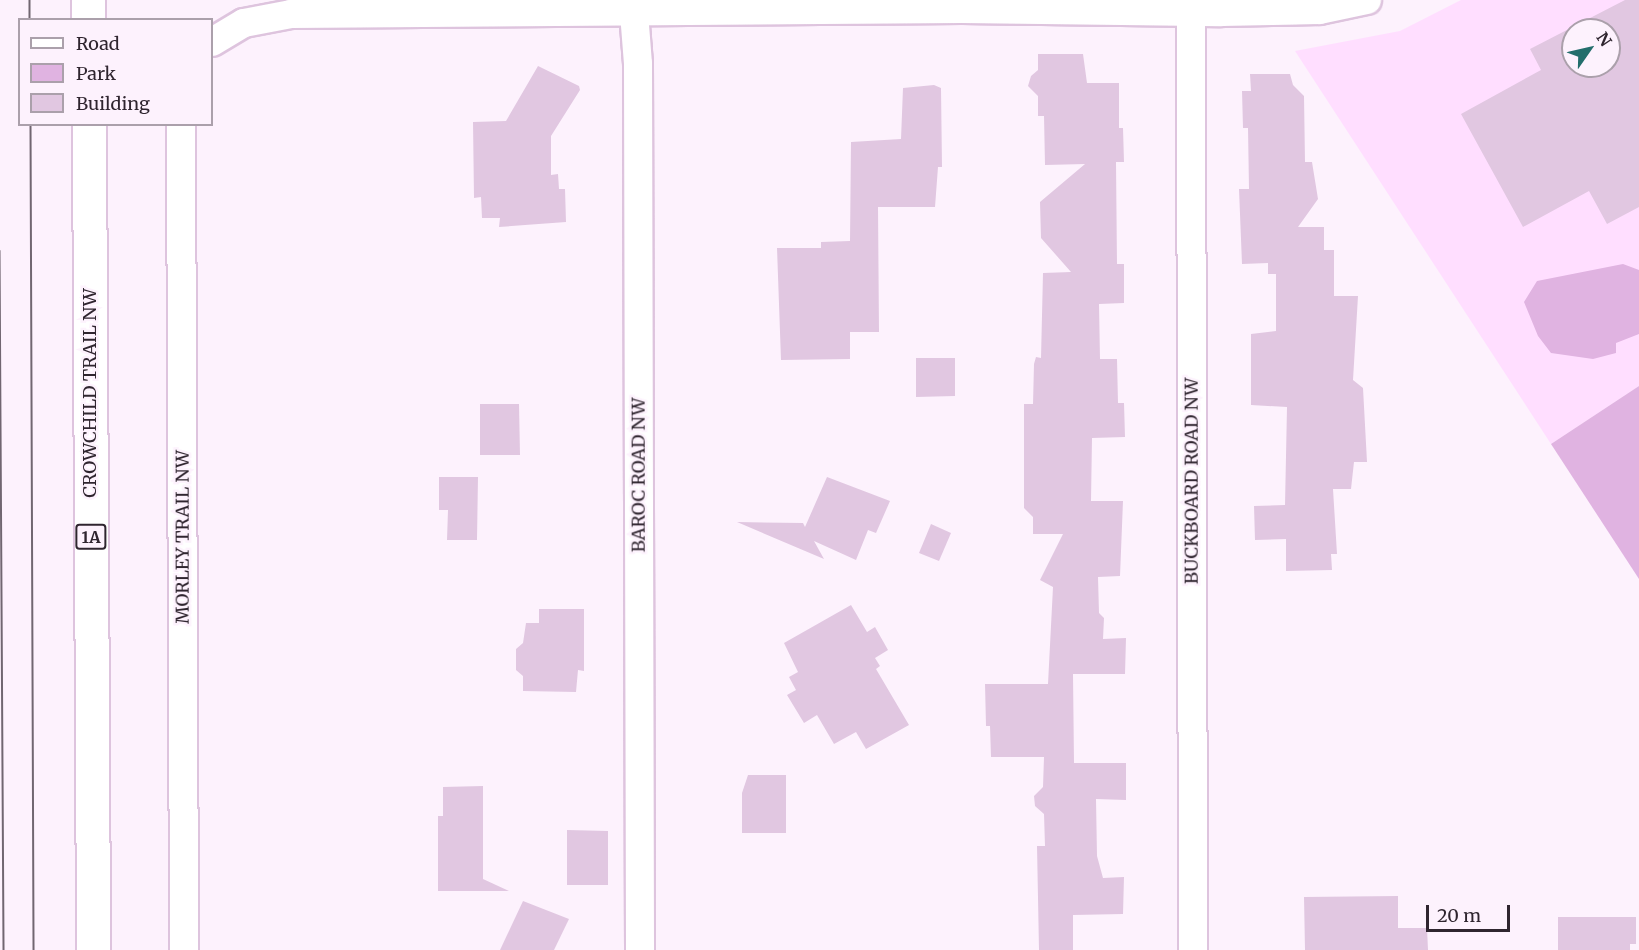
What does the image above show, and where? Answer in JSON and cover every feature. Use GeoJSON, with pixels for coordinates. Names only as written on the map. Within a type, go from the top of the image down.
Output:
{"type":"FeatureCollection","features":[{"type":"Feature","properties":{"kind":"highway"},"geometry":{"type":"LineString","coordinates":[[88,0],[88,18]]}},
{"type":"Feature","properties":{"kind":"highway","name":"CROWCHILD TRAIL NW"},"geometry":{"type":"LineString","coordinates":[[89,126],[93,950]]}},
{"type":"Feature","properties":{"kind":"street"},"geometry":{"type":"LineString","coordinates":[[213,41],[244,23],[291,14],[634,5],[1191,12],[1320,10],[1367,0]]}},
{"type":"Feature","properties":{"kind":"street","name":"BAROC ROAD NW"},"geometry":{"type":"LineString","coordinates":[[634,5],[638,76],[640,950]]}},
{"type":"Feature","properties":{"kind":"street","name":"BUCKBOARD ROAD NW"},"geometry":{"type":"LineString","coordinates":[[1191,12],[1193,950]]}},
{"type":"Feature","properties":{"kind":"street","name":"MORLEY TRAIL NW"},"geometry":{"type":"LineString","coordinates":[[181,126],[184,950]]}},
{"type":"Feature","properties":{"kind":"shaded area"},"geometry":{"type":"Polygon","coordinates":[[[1461,0],[1639,0],[1639,386],[1551,444],[1295,51],[1400,31],[1461,0]]]}},
{"type":"Feature","properties":{"kind":"green space"},"geometry":{"type":"Polygon","coordinates":[[[1623,264],[1639,270],[1639,334],[1616,343],[1616,353],[1593,359],[1551,353],[1538,336],[1524,302],[1537,281],[1623,264]]]}},
{"type":"Feature","properties":{"kind":"green space"},"geometry":{"type":"Polygon","coordinates":[[[1639,386],[1639,579],[1551,444],[1639,386]]]}},
{"type":"Feature","properties":{"kind":"building"},"geometry":{"type":"Polygon","coordinates":[[[1625,0],[1639,0],[1639,207],[1607,224],[1589,191],[1523,227],[1461,114],[1541,70],[1530,49],[1561,33],[1561,78],[1621,78],[1621,18],[1590,18],[1625,0]]]}},
{"type":"Feature","properties":{"kind":"building"},"geometry":{"type":"Polygon","coordinates":[[[1038,54],[1083,54],[1087,83],[1119,83],[1119,128],[1123,128],[1124,162],[1116,162],[1117,264],[1124,264],[1124,303],[1099,304],[1100,359],[1117,359],[1118,403],[1124,403],[1125,437],[1092,438],[1091,501],[1123,501],[1120,576],[1098,577],[1099,613],[1104,618],[1103,639],[1126,638],[1125,674],[1073,674],[1074,763],[1126,763],[1126,800],[1096,799],[1097,856],[1103,878],[1124,877],[1123,914],[1073,915],[1073,950],[1039,950],[1037,846],[1045,846],[1044,814],[1035,806],[1034,796],[1043,787],[1044,757],[991,757],[990,726],[986,726],[985,684],[1048,684],[1053,587],[1040,580],[1063,534],[1033,534],[1033,517],[1024,508],[1024,404],[1033,404],[1034,364],[1036,357],[1041,358],[1043,273],[1071,272],[1041,238],[1040,202],[1085,164],[1045,165],[1044,116],[1038,116],[1038,96],[1028,86],[1031,76],[1038,70],[1038,54]]]}},
{"type":"Feature","properties":{"kind":"building"},"geometry":{"type":"Polygon","coordinates":[[[538,66],[579,86],[580,90],[551,136],[551,175],[558,174],[559,189],[565,189],[566,222],[499,227],[500,218],[482,218],[481,197],[474,198],[473,122],[506,121],[538,66]]]}},
{"type":"Feature","properties":{"kind":"building"},"geometry":{"type":"Polygon","coordinates":[[[1250,74],[1290,74],[1293,85],[1304,96],[1305,162],[1312,162],[1318,199],[1298,227],[1324,227],[1324,250],[1334,250],[1334,296],[1358,296],[1353,380],[1363,388],[1367,462],[1354,462],[1351,489],[1333,489],[1337,554],[1331,554],[1332,570],[1286,571],[1286,539],[1255,540],[1254,506],[1285,505],[1287,407],[1251,405],[1251,334],[1276,331],[1276,274],[1268,274],[1268,263],[1242,264],[1239,189],[1249,189],[1248,128],[1243,128],[1242,91],[1251,91],[1250,74]]]}},
{"type":"Feature","properties":{"kind":"building"},"geometry":{"type":"Polygon","coordinates":[[[934,85],[941,88],[942,167],[938,167],[935,207],[878,207],[879,332],[850,332],[850,359],[781,360],[777,248],[821,248],[821,242],[850,241],[851,142],[901,139],[903,88],[934,85]]]}},
{"type":"Feature","properties":{"kind":"building"},"geometry":{"type":"Polygon","coordinates":[[[916,358],[955,358],[955,396],[916,397],[916,358]]]}},
{"type":"Feature","properties":{"kind":"building"},"geometry":{"type":"Polygon","coordinates":[[[480,404],[519,404],[520,455],[480,455],[480,404]]]}},
{"type":"Feature","properties":{"kind":"building"},"geometry":{"type":"Polygon","coordinates":[[[439,477],[478,477],[477,540],[447,540],[448,510],[439,510],[439,477]]]}},
{"type":"Feature","properties":{"kind":"building"},"geometry":{"type":"Polygon","coordinates":[[[827,477],[890,501],[876,533],[868,530],[856,560],[814,541],[824,559],[737,522],[803,523],[805,527],[827,477]]]}},
{"type":"Feature","properties":{"kind":"building"},"geometry":{"type":"Polygon","coordinates":[[[931,524],[951,533],[939,561],[919,553],[931,524]]]}},
{"type":"Feature","properties":{"kind":"building"},"geometry":{"type":"Polygon","coordinates":[[[851,605],[867,632],[875,627],[888,650],[875,658],[880,666],[876,669],[909,725],[866,749],[856,732],[834,744],[817,715],[804,723],[787,695],[796,690],[789,677],[798,672],[784,643],[851,605]]]}},
{"type":"Feature","properties":{"kind":"building"},"geometry":{"type":"Polygon","coordinates":[[[539,609],[584,609],[584,671],[578,670],[576,692],[523,691],[523,676],[516,670],[516,649],[523,643],[526,623],[539,623],[539,609]]]}},
{"type":"Feature","properties":{"kind":"building"},"geometry":{"type":"Polygon","coordinates":[[[748,775],[786,775],[786,833],[742,833],[742,793],[748,775]]]}},
{"type":"Feature","properties":{"kind":"building"},"geometry":{"type":"Polygon","coordinates":[[[483,786],[483,879],[509,891],[438,891],[438,816],[443,816],[443,787],[483,786]]]}},
{"type":"Feature","properties":{"kind":"building"},"geometry":{"type":"Polygon","coordinates":[[[567,830],[608,831],[608,885],[567,885],[567,830]]]}},
{"type":"Feature","properties":{"kind":"building"},"geometry":{"type":"Polygon","coordinates":[[[1398,896],[1398,928],[1427,928],[1428,950],[1305,950],[1304,897],[1398,896]]]}},
{"type":"Feature","properties":{"kind":"building"},"geometry":{"type":"Polygon","coordinates":[[[523,901],[569,919],[554,950],[500,950],[523,901]]]}},
{"type":"Feature","properties":{"kind":"building"},"geometry":{"type":"Polygon","coordinates":[[[1558,917],[1636,917],[1636,944],[1630,944],[1630,950],[1558,950],[1558,917]]]}},
{"type":"Feature","properties":{"kind":"tram line"},"geometry":{"type":"LineString","coordinates":[[30,0],[30,18]]}},
{"type":"Feature","properties":{"kind":"tram line"},"geometry":{"type":"LineString","coordinates":[[31,126],[34,950]]}},
{"type":"Feature","properties":{"kind":"tram line"},"geometry":{"type":"LineString","coordinates":[[0,251],[4,950]]}}]}
